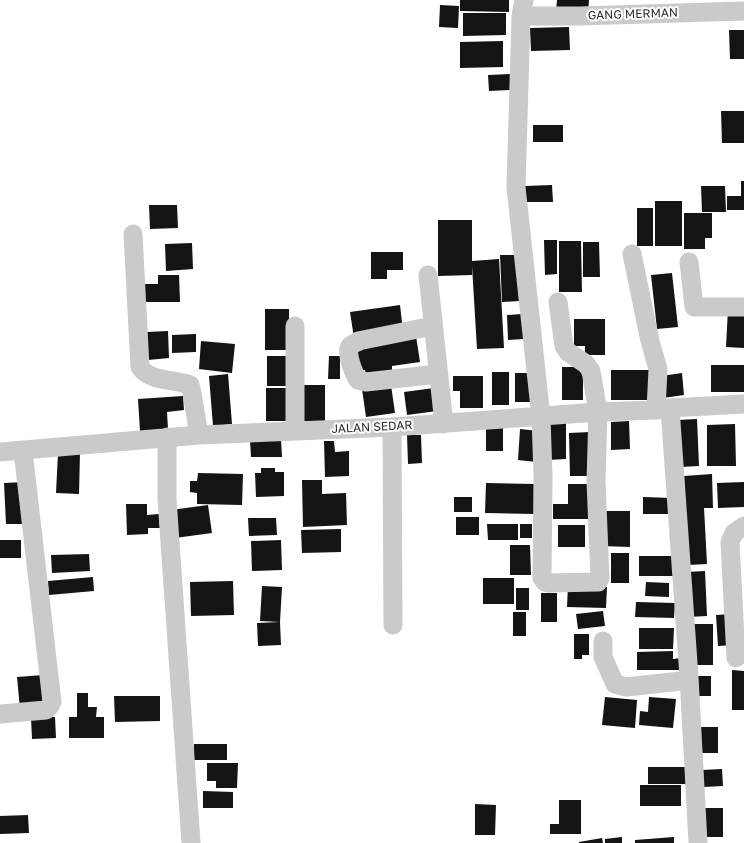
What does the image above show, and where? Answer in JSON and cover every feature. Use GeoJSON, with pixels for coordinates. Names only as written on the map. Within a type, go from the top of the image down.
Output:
{"type":"FeatureCollection","features":[{"type":"Feature","properties":{"kind":"street","name":"GANG MERMAN"},"geometry":{"type":"LineString","coordinates":[[523,8],[588,16],[744,11]]}},
{"type":"Feature","properties":{"kind":"street"},"geometry":{"type":"LineString","coordinates":[[523,8],[516,187],[541,417],[543,476],[542,578],[545,582],[549,583],[598,582],[600,578],[596,481],[598,412],[591,371],[586,364],[568,352],[564,346],[558,302]]}},
{"type":"Feature","properties":{"kind":"street"},"geometry":{"type":"LineString","coordinates":[[133,234],[140,366],[144,372],[149,375],[190,386],[199,435]]}},
{"type":"Feature","properties":{"kind":"street"},"geometry":{"type":"LineString","coordinates":[[632,254],[650,341],[658,369],[663,409],[689,677],[698,843]]}},
{"type":"Feature","properties":{"kind":"street"},"geometry":{"type":"LineString","coordinates":[[689,262],[694,307],[744,306]]}},
{"type":"Feature","properties":{"kind":"street"},"geometry":{"type":"LineString","coordinates":[[428,275],[444,424]]}},
{"type":"Feature","properties":{"kind":"street"},"geometry":{"type":"LineString","coordinates":[[295,326],[295,431]]}},
{"type":"Feature","properties":{"kind":"street"},"geometry":{"type":"LineString","coordinates":[[433,326],[358,341],[351,345],[348,354],[354,375],[358,380],[366,382],[438,374]]}},
{"type":"Feature","properties":{"kind":"street","name":"JALAN SEDAR"},"geometry":{"type":"LineString","coordinates":[[0,452],[167,437],[392,427],[598,412],[744,404]]}},
{"type":"Feature","properties":{"kind":"street"},"geometry":{"type":"LineString","coordinates":[[392,427],[393,625]]}},
{"type":"Feature","properties":{"kind":"street"},"geometry":{"type":"LineString","coordinates":[[167,437],[167,499],[191,843]]}},
{"type":"Feature","properties":{"kind":"street"},"geometry":{"type":"LineString","coordinates":[[0,714],[46,710],[52,702],[24,451]]}},
{"type":"Feature","properties":{"kind":"street"},"geometry":{"type":"LineString","coordinates":[[736,658],[730,542],[734,532],[744,526]]}},
{"type":"Feature","properties":{"kind":"street"},"geometry":{"type":"LineString","coordinates":[[603,641],[603,657],[615,684],[626,687],[681,681],[689,677]]}},
{"type":"Feature","properties":{"kind":"building"},"geometry":{"type":"Polygon","coordinates":[[[460,0],[509,0],[509,12],[460,11],[460,0]]]}},
{"type":"Feature","properties":{"kind":"building"},"geometry":{"type":"Polygon","coordinates":[[[557,0],[589,0],[588,14],[556,12],[557,0]]]}},
{"type":"Feature","properties":{"kind":"building"},"geometry":{"type":"Polygon","coordinates":[[[440,5],[459,6],[458,28],[439,27],[440,5]]]}},
{"type":"Feature","properties":{"kind":"building"},"geometry":{"type":"Polygon","coordinates":[[[463,13],[506,13],[506,35],[463,36],[463,13]]]}},
{"type":"Feature","properties":{"kind":"building"},"geometry":{"type":"Polygon","coordinates":[[[569,27],[570,50],[531,51],[530,28],[569,27]]]}},
{"type":"Feature","properties":{"kind":"building"},"geometry":{"type":"Polygon","coordinates":[[[729,30],[744,30],[744,59],[730,59],[729,30]]]}},
{"type":"Feature","properties":{"kind":"building"},"geometry":{"type":"Polygon","coordinates":[[[503,41],[503,67],[460,68],[460,42],[503,41]]]}},
{"type":"Feature","properties":{"kind":"building"},"geometry":{"type":"Polygon","coordinates":[[[511,74],[512,90],[489,91],[488,75],[511,74]]]}},
{"type":"Feature","properties":{"kind":"building"},"geometry":{"type":"Polygon","coordinates":[[[721,111],[744,111],[744,143],[722,143],[721,111]]]}},
{"type":"Feature","properties":{"kind":"building"},"geometry":{"type":"Polygon","coordinates":[[[533,125],[563,125],[563,142],[533,142],[533,125]]]}},
{"type":"Feature","properties":{"kind":"building"},"geometry":{"type":"Polygon","coordinates":[[[741,181],[744,181],[744,210],[727,210],[727,196],[741,196],[741,181]]]}},
{"type":"Feature","properties":{"kind":"building"},"geometry":{"type":"Polygon","coordinates":[[[552,185],[553,202],[525,202],[525,186],[552,185]]]}},
{"type":"Feature","properties":{"kind":"building"},"geometry":{"type":"Polygon","coordinates":[[[701,186],[725,186],[726,212],[702,212],[701,186]]]}},
{"type":"Feature","properties":{"kind":"building"},"geometry":{"type":"Polygon","coordinates":[[[655,201],[682,201],[682,246],[655,246],[655,201]]]}},
{"type":"Feature","properties":{"kind":"building"},"geometry":{"type":"Polygon","coordinates":[[[149,205],[177,205],[178,228],[150,229],[149,205]]]}},
{"type":"Feature","properties":{"kind":"building"},"geometry":{"type":"Polygon","coordinates":[[[637,208],[653,208],[653,246],[637,246],[637,208]]]}},
{"type":"Feature","properties":{"kind":"building"},"geometry":{"type":"Polygon","coordinates":[[[684,213],[712,213],[712,238],[705,238],[705,249],[684,249],[684,213]]]}},
{"type":"Feature","properties":{"kind":"building"},"geometry":{"type":"Polygon","coordinates":[[[438,220],[472,220],[472,261],[499,259],[504,348],[477,349],[472,266],[472,275],[438,276],[438,220]]]}},
{"type":"Feature","properties":{"kind":"building"},"geometry":{"type":"Polygon","coordinates":[[[544,240],[557,240],[557,274],[545,275],[544,240]]]}},
{"type":"Feature","properties":{"kind":"building"},"geometry":{"type":"Polygon","coordinates":[[[559,241],[581,241],[582,292],[559,292],[559,241]]]}},
{"type":"Feature","properties":{"kind":"building"},"geometry":{"type":"Polygon","coordinates":[[[583,242],[599,242],[600,277],[583,277],[583,242]]]}},
{"type":"Feature","properties":{"kind":"building"},"geometry":{"type":"Polygon","coordinates":[[[192,243],[193,269],[166,271],[165,244],[192,243]]]}},
{"type":"Feature","properties":{"kind":"building"},"geometry":{"type":"Polygon","coordinates":[[[371,252],[403,252],[403,270],[387,270],[387,279],[371,279],[371,252]]]}},
{"type":"Feature","properties":{"kind":"building"},"geometry":{"type":"Polygon","coordinates":[[[500,255],[517,255],[519,301],[502,302],[500,255]]]}},
{"type":"Feature","properties":{"kind":"building"},"geometry":{"type":"Polygon","coordinates":[[[672,273],[678,327],[657,329],[651,275],[672,273]]]}},
{"type":"Feature","properties":{"kind":"building"},"geometry":{"type":"Polygon","coordinates":[[[158,275],[179,275],[180,302],[144,302],[143,284],[158,284],[158,275]]]}},
{"type":"Feature","properties":{"kind":"building"},"geometry":{"type":"Polygon","coordinates":[[[400,305],[403,331],[354,338],[350,312],[400,305]]]}},
{"type":"Feature","properties":{"kind":"building"},"geometry":{"type":"Polygon","coordinates":[[[265,309],[289,309],[289,350],[265,350],[265,309]]]}},
{"type":"Feature","properties":{"kind":"building"},"geometry":{"type":"Polygon","coordinates":[[[728,309],[744,310],[744,348],[726,347],[728,309]]]}},
{"type":"Feature","properties":{"kind":"building"},"geometry":{"type":"Polygon","coordinates":[[[522,314],[524,339],[508,340],[507,315],[522,314]]]}},
{"type":"Feature","properties":{"kind":"building"},"geometry":{"type":"Polygon","coordinates":[[[574,319],[605,319],[605,355],[585,355],[585,346],[574,346],[574,319]]]}},
{"type":"Feature","properties":{"kind":"building"},"geometry":{"type":"Polygon","coordinates":[[[168,331],[169,358],[148,360],[147,332],[168,331]]]}},
{"type":"Feature","properties":{"kind":"building"},"geometry":{"type":"Polygon","coordinates":[[[196,334],[196,352],[172,353],[172,335],[196,334]]]}},
{"type":"Feature","properties":{"kind":"building"},"geometry":{"type":"Polygon","coordinates":[[[416,336],[420,362],[392,366],[392,372],[366,375],[365,370],[358,371],[355,352],[363,350],[362,344],[416,336]]]}},
{"type":"Feature","properties":{"kind":"building"},"geometry":{"type":"Polygon","coordinates":[[[201,341],[235,344],[232,373],[199,369],[201,341]]]}},
{"type":"Feature","properties":{"kind":"building"},"geometry":{"type":"Polygon","coordinates":[[[267,356],[289,356],[289,386],[267,386],[267,356]]]}},
{"type":"Feature","properties":{"kind":"building"},"geometry":{"type":"Polygon","coordinates":[[[329,356],[340,356],[340,379],[328,379],[329,356]]]}},
{"type":"Feature","properties":{"kind":"building"},"geometry":{"type":"Polygon","coordinates":[[[711,365],[744,365],[744,392],[711,392],[711,365]]]}},
{"type":"Feature","properties":{"kind":"building"},"geometry":{"type":"Polygon","coordinates":[[[562,367],[583,367],[583,400],[562,400],[562,367]]]}},
{"type":"Feature","properties":{"kind":"building"},"geometry":{"type":"Polygon","coordinates":[[[611,370],[652,370],[652,400],[611,400],[611,370]]]}},
{"type":"Feature","properties":{"kind":"building"},"geometry":{"type":"Polygon","coordinates":[[[492,372],[509,372],[509,405],[492,405],[492,372]]]}},
{"type":"Feature","properties":{"kind":"building"},"geometry":{"type":"Polygon","coordinates":[[[515,373],[535,373],[535,402],[515,402],[515,373]]]}},
{"type":"Feature","properties":{"kind":"building"},"geometry":{"type":"Polygon","coordinates":[[[682,373],[684,395],[663,398],[661,376],[682,373]]]}},
{"type":"Feature","properties":{"kind":"building"},"geometry":{"type":"Polygon","coordinates":[[[228,374],[232,424],[213,426],[209,376],[228,374]]]}},
{"type":"Feature","properties":{"kind":"building"},"geometry":{"type":"Polygon","coordinates":[[[453,376],[483,376],[483,408],[460,408],[460,391],[453,391],[453,376]]]}},
{"type":"Feature","properties":{"kind":"building"},"geometry":{"type":"Polygon","coordinates":[[[300,385],[325,385],[325,421],[301,421],[300,385]]]}},
{"type":"Feature","properties":{"kind":"building"},"geometry":{"type":"Polygon","coordinates":[[[391,385],[395,413],[366,417],[362,389],[391,385]]]}},
{"type":"Feature","properties":{"kind":"building"},"geometry":{"type":"Polygon","coordinates":[[[266,388],[289,388],[289,421],[266,421],[266,388]]]}},
{"type":"Feature","properties":{"kind":"building"},"geometry":{"type":"Polygon","coordinates":[[[434,388],[437,411],[407,415],[404,392],[434,388]]]}},
{"type":"Feature","properties":{"kind":"building"},"geometry":{"type":"Polygon","coordinates":[[[183,396],[184,410],[167,412],[168,429],[140,431],[138,399],[183,396]]]}},
{"type":"Feature","properties":{"kind":"building"},"geometry":{"type":"Polygon","coordinates":[[[697,419],[699,466],[680,467],[678,420],[697,419]]]}},
{"type":"Feature","properties":{"kind":"building"},"geometry":{"type":"Polygon","coordinates":[[[629,421],[630,449],[611,450],[611,422],[629,421]]]}},
{"type":"Feature","properties":{"kind":"building"},"geometry":{"type":"Polygon","coordinates":[[[547,423],[566,423],[566,459],[548,460],[547,423]]]}},
{"type":"Feature","properties":{"kind":"building"},"geometry":{"type":"Polygon","coordinates":[[[735,424],[736,466],[707,466],[707,425],[735,424]]]}},
{"type":"Feature","properties":{"kind":"building"},"geometry":{"type":"Polygon","coordinates":[[[486,427],[503,428],[503,451],[486,451],[486,427]]]}},
{"type":"Feature","properties":{"kind":"building"},"geometry":{"type":"Polygon","coordinates":[[[520,429],[539,431],[536,462],[518,460],[520,429]]]}},
{"type":"Feature","properties":{"kind":"building"},"geometry":{"type":"Polygon","coordinates":[[[590,432],[590,476],[570,476],[569,433],[590,432]]]}},
{"type":"Feature","properties":{"kind":"building"},"geometry":{"type":"Polygon","coordinates":[[[407,435],[421,435],[422,463],[408,464],[407,435]]]}},
{"type":"Feature","properties":{"kind":"building"},"geometry":{"type":"Polygon","coordinates":[[[281,439],[282,457],[251,457],[250,440],[281,439]]]}},
{"type":"Feature","properties":{"kind":"building"},"geometry":{"type":"Polygon","coordinates":[[[324,441],[334,441],[335,452],[349,451],[349,476],[325,477],[324,441]]]}},
{"type":"Feature","properties":{"kind":"building"},"geometry":{"type":"Polygon","coordinates":[[[58,453],[80,453],[79,494],[56,493],[58,453]]]}},
{"type":"Feature","properties":{"kind":"building"},"geometry":{"type":"Polygon","coordinates":[[[261,468],[275,468],[275,472],[284,472],[284,496],[256,497],[255,473],[261,473],[261,468]]]}},
{"type":"Feature","properties":{"kind":"building"},"geometry":{"type":"Polygon","coordinates":[[[198,473],[243,474],[242,505],[197,504],[197,493],[190,492],[190,481],[197,481],[198,473]]]}},
{"type":"Feature","properties":{"kind":"building"},"geometry":{"type":"Polygon","coordinates":[[[712,474],[713,508],[704,508],[707,564],[688,565],[684,476],[712,474]]]}},
{"type":"Feature","properties":{"kind":"building"},"geometry":{"type":"Polygon","coordinates":[[[302,480],[322,480],[322,494],[346,493],[347,525],[303,527],[302,480]]]}},
{"type":"Feature","properties":{"kind":"building"},"geometry":{"type":"Polygon","coordinates":[[[26,482],[28,524],[6,524],[4,483],[26,482]]]}},
{"type":"Feature","properties":{"kind":"building"},"geometry":{"type":"Polygon","coordinates":[[[744,482],[744,507],[718,508],[717,483],[744,482]]]}},
{"type":"Feature","properties":{"kind":"building"},"geometry":{"type":"Polygon","coordinates":[[[486,483],[536,484],[535,514],[485,513],[486,483]]]}},
{"type":"Feature","properties":{"kind":"building"},"geometry":{"type":"Polygon","coordinates":[[[568,484],[588,484],[588,519],[553,519],[553,504],[568,504],[568,484]]]}},
{"type":"Feature","properties":{"kind":"building"},"geometry":{"type":"Polygon","coordinates":[[[454,497],[472,497],[472,512],[454,512],[454,497]]]}},
{"type":"Feature","properties":{"kind":"building"},"geometry":{"type":"Polygon","coordinates":[[[643,497],[672,498],[672,514],[643,514],[643,497]]]}},
{"type":"Feature","properties":{"kind":"building"},"geometry":{"type":"Polygon","coordinates":[[[126,504],[147,504],[147,515],[159,514],[160,528],[148,528],[148,534],[127,535],[126,504]]]}},
{"type":"Feature","properties":{"kind":"building"},"geometry":{"type":"Polygon","coordinates":[[[208,505],[212,533],[175,538],[171,510],[208,505]]]}},
{"type":"Feature","properties":{"kind":"building"},"geometry":{"type":"Polygon","coordinates":[[[601,511],[630,511],[630,547],[601,546],[601,511]]]}},
{"type":"Feature","properties":{"kind":"building"},"geometry":{"type":"Polygon","coordinates":[[[456,517],[479,517],[479,535],[456,535],[456,517]]]}},
{"type":"Feature","properties":{"kind":"building"},"geometry":{"type":"Polygon","coordinates":[[[248,518],[276,518],[277,535],[249,536],[248,518]]]}},
{"type":"Feature","properties":{"kind":"building"},"geometry":{"type":"Polygon","coordinates":[[[487,524],[518,524],[518,540],[488,540],[487,524]]]}},
{"type":"Feature","properties":{"kind":"building"},"geometry":{"type":"Polygon","coordinates":[[[520,524],[532,524],[532,538],[520,538],[520,524]]]}},
{"type":"Feature","properties":{"kind":"building"},"geometry":{"type":"Polygon","coordinates":[[[558,525],[585,525],[585,547],[558,547],[558,525]]]}},
{"type":"Feature","properties":{"kind":"building"},"geometry":{"type":"Polygon","coordinates":[[[341,529],[341,552],[302,553],[301,530],[341,529]]]}},
{"type":"Feature","properties":{"kind":"building"},"geometry":{"type":"Polygon","coordinates":[[[0,540],[21,540],[21,558],[0,558],[0,540]]]}},
{"type":"Feature","properties":{"kind":"building"},"geometry":{"type":"Polygon","coordinates":[[[281,540],[282,570],[252,571],[251,541],[281,540]]]}},
{"type":"Feature","properties":{"kind":"building"},"geometry":{"type":"Polygon","coordinates":[[[510,545],[530,545],[531,575],[510,575],[510,545]]]}},
{"type":"Feature","properties":{"kind":"building"},"geometry":{"type":"Polygon","coordinates":[[[611,553],[629,553],[629,583],[611,583],[611,553]]]}},
{"type":"Feature","properties":{"kind":"building"},"geometry":{"type":"Polygon","coordinates":[[[89,554],[90,571],[52,573],[51,555],[89,554]]]}},
{"type":"Feature","properties":{"kind":"building"},"geometry":{"type":"Polygon","coordinates":[[[639,556],[673,556],[673,576],[639,576],[639,556]]]}},
{"type":"Feature","properties":{"kind":"building"},"geometry":{"type":"Polygon","coordinates":[[[705,571],[707,616],[688,617],[686,572],[705,571]]]}},
{"type":"Feature","properties":{"kind":"building"},"geometry":{"type":"Polygon","coordinates":[[[93,577],[94,591],[49,595],[48,581],[93,577]]]}},
{"type":"Feature","properties":{"kind":"building"},"geometry":{"type":"Polygon","coordinates":[[[483,578],[514,578],[514,604],[483,604],[483,578]]]}},
{"type":"Feature","properties":{"kind":"building"},"geometry":{"type":"Polygon","coordinates":[[[233,581],[234,615],[191,616],[190,582],[233,581]]]}},
{"type":"Feature","properties":{"kind":"building"},"geometry":{"type":"Polygon","coordinates":[[[646,582],[669,583],[669,597],[645,596],[646,582]]]}},
{"type":"Feature","properties":{"kind":"building"},"geometry":{"type":"Polygon","coordinates":[[[568,585],[607,587],[606,608],[567,607],[568,585]]]}},
{"type":"Feature","properties":{"kind":"building"},"geometry":{"type":"Polygon","coordinates":[[[262,586],[282,587],[280,622],[260,621],[262,586]]]}},
{"type":"Feature","properties":{"kind":"building"},"geometry":{"type":"Polygon","coordinates":[[[516,588],[529,588],[529,610],[516,610],[516,588]]]}},
{"type":"Feature","properties":{"kind":"building"},"geometry":{"type":"Polygon","coordinates":[[[541,593],[557,593],[557,622],[541,622],[541,593]]]}},
{"type":"Feature","properties":{"kind":"building"},"geometry":{"type":"Polygon","coordinates":[[[636,602],[675,603],[674,618],[635,617],[636,602]]]}},
{"type":"Feature","properties":{"kind":"building"},"geometry":{"type":"Polygon","coordinates":[[[603,611],[605,626],[578,629],[576,614],[603,611]]]}},
{"type":"Feature","properties":{"kind":"building"},"geometry":{"type":"Polygon","coordinates":[[[513,612],[526,612],[526,636],[513,636],[513,612]]]}},
{"type":"Feature","properties":{"kind":"building"},"geometry":{"type":"Polygon","coordinates":[[[732,614],[734,645],[718,646],[716,615],[732,614]]]}},
{"type":"Feature","properties":{"kind":"building"},"geometry":{"type":"Polygon","coordinates":[[[280,622],[281,645],[258,646],[257,623],[280,622]]]}},
{"type":"Feature","properties":{"kind":"building"},"geometry":{"type":"Polygon","coordinates":[[[693,624],[713,624],[713,665],[693,665],[693,624]]]}},
{"type":"Feature","properties":{"kind":"building"},"geometry":{"type":"Polygon","coordinates":[[[639,628],[674,628],[673,649],[639,649],[639,628]]]}},
{"type":"Feature","properties":{"kind":"building"},"geometry":{"type":"Polygon","coordinates":[[[574,634],[589,634],[589,655],[582,655],[582,659],[574,659],[574,634]]]}},
{"type":"Feature","properties":{"kind":"building"},"geometry":{"type":"Polygon","coordinates":[[[673,651],[673,659],[681,658],[682,670],[637,670],[637,652],[673,651]]]}},
{"type":"Feature","properties":{"kind":"building"},"geometry":{"type":"Polygon","coordinates":[[[732,670],[744,671],[744,710],[732,710],[732,670]]]}},
{"type":"Feature","properties":{"kind":"building"},"geometry":{"type":"Polygon","coordinates":[[[43,675],[45,707],[20,709],[17,677],[43,675]]]}},
{"type":"Feature","properties":{"kind":"building"},"geometry":{"type":"Polygon","coordinates":[[[695,676],[711,676],[711,696],[695,696],[695,676]]]}},
{"type":"Feature","properties":{"kind":"building"},"geometry":{"type":"Polygon","coordinates":[[[77,693],[88,693],[88,707],[97,707],[96,717],[104,717],[104,738],[69,738],[69,717],[77,717],[77,693]]]}},
{"type":"Feature","properties":{"kind":"building"},"geometry":{"type":"Polygon","coordinates":[[[114,696],[160,696],[160,721],[115,722],[114,696]]]}},
{"type":"Feature","properties":{"kind":"building"},"geometry":{"type":"Polygon","coordinates":[[[605,697],[637,700],[635,728],[602,725],[605,697]]]}},
{"type":"Feature","properties":{"kind":"building"},"geometry":{"type":"Polygon","coordinates":[[[649,697],[676,699],[673,728],[639,725],[640,711],[648,712],[649,697]]]}},
{"type":"Feature","properties":{"kind":"building"},"geometry":{"type":"Polygon","coordinates":[[[55,717],[56,738],[32,739],[31,718],[55,717]]]}},
{"type":"Feature","properties":{"kind":"building"},"geometry":{"type":"Polygon","coordinates":[[[699,727],[718,727],[718,753],[699,753],[699,727]]]}},
{"type":"Feature","properties":{"kind":"building"},"geometry":{"type":"Polygon","coordinates":[[[194,744],[227,744],[227,760],[194,760],[194,744]]]}},
{"type":"Feature","properties":{"kind":"building"},"geometry":{"type":"Polygon","coordinates":[[[207,763],[238,763],[237,788],[216,788],[216,781],[207,781],[207,763]]]}},
{"type":"Feature","properties":{"kind":"building"},"geometry":{"type":"Polygon","coordinates":[[[648,767],[693,767],[693,784],[648,784],[648,767]]]}},
{"type":"Feature","properties":{"kind":"building"},"geometry":{"type":"Polygon","coordinates":[[[722,769],[723,786],[703,787],[702,770],[722,769]]]}},
{"type":"Feature","properties":{"kind":"building"},"geometry":{"type":"Polygon","coordinates":[[[640,785],[681,785],[681,806],[640,806],[640,785]]]}},
{"type":"Feature","properties":{"kind":"building"},"geometry":{"type":"Polygon","coordinates":[[[203,791],[233,792],[233,808],[203,808],[203,791]]]}},
{"type":"Feature","properties":{"kind":"building"},"geometry":{"type":"Polygon","coordinates":[[[559,800],[581,800],[581,834],[550,834],[550,824],[559,824],[559,800]]]}},
{"type":"Feature","properties":{"kind":"building"},"geometry":{"type":"Polygon","coordinates":[[[475,804],[496,805],[495,835],[475,835],[475,804]]]}},
{"type":"Feature","properties":{"kind":"building"},"geometry":{"type":"Polygon","coordinates":[[[702,808],[723,808],[723,837],[702,837],[702,808]]]}},
{"type":"Feature","properties":{"kind":"building"},"geometry":{"type":"Polygon","coordinates":[[[28,815],[29,833],[0,834],[0,816],[28,815]]]}},
{"type":"Feature","properties":{"kind":"building"},"geometry":{"type":"Polygon","coordinates":[[[622,837],[622,843],[605,843],[605,839],[622,837]]]}},
{"type":"Feature","properties":{"kind":"building"},"geometry":{"type":"Polygon","coordinates":[[[674,837],[674,843],[635,843],[635,840],[674,837]]]}},
{"type":"Feature","properties":{"kind":"building"},"geometry":{"type":"Polygon","coordinates":[[[602,838],[603,843],[579,843],[579,842],[602,838]]]}}]}
